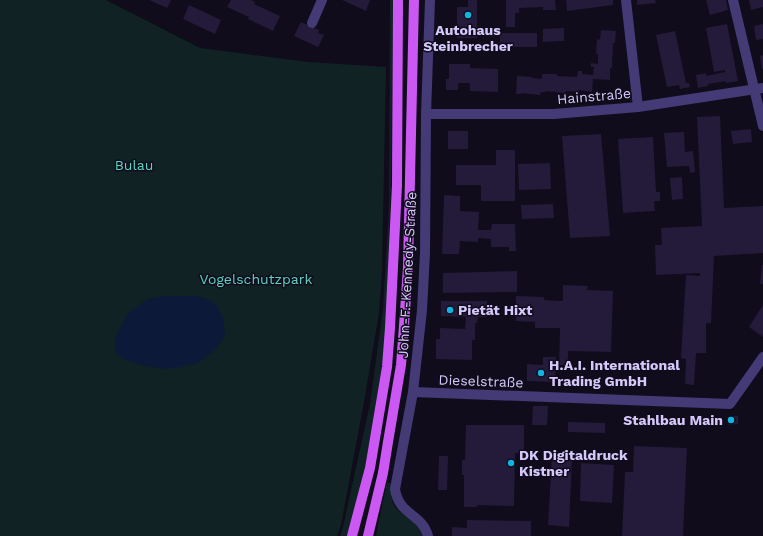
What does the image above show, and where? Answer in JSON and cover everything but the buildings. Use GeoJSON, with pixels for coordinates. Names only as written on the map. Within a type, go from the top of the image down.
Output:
{"type":"FeatureCollection","features":[{"type":"Feature","properties":{"kind":"main road"},"geometry":{"type":"LineString","coordinates":[[352,536],[371,461],[386,367],[390,328],[397,185],[398,0]]}},
{"type":"Feature","properties":{"kind":"main road"},"geometry":{"type":"LineString","coordinates":[[368,536],[383,473],[401,365],[408,267],[414,0]]}},
{"type":"Feature","properties":{"kind":"street"},"geometry":{"type":"LineString","coordinates":[[312,23],[322,0]]}},
{"type":"Feature","properties":{"kind":"street","name":"John-F.-Kennedy-Straße"},"geometry":{"type":"LineString","coordinates":[[428,536],[427,530],[420,522],[400,505],[395,489],[413,392],[422,310],[425,253],[426,114],[430,0]]}},
{"type":"Feature","properties":{"kind":"street"},"geometry":{"type":"LineString","coordinates":[[626,0],[638,107]]}},
{"type":"Feature","properties":{"kind":"street"},"geometry":{"type":"LineString","coordinates":[[733,0],[759,89],[763,126]]}},
{"type":"Feature","properties":{"kind":"street","name":"Hainstraße"},"geometry":{"type":"LineString","coordinates":[[426,114],[544,114],[638,107],[759,89]]}},
{"type":"Feature","properties":{"kind":"street","name":"Dieselstraße"},"geometry":{"type":"LineString","coordinates":[[413,392],[730,404],[763,357]]}},
{"type":"Feature","properties":{"kind":"street"},"geometry":{"type":"LineString","coordinates":[[372,522],[372,536]]}},
{"type":"Feature","properties":{"kind":"green space","name":"Bulau"},"geometry":{"type":"Polygon","coordinates":[[[0,0],[106,0],[200,48],[308,62],[386,67],[382,271],[379,313],[341,525],[337,536],[0,536],[0,0]]]}},
{"type":"Feature","properties":{"kind":"green space"},"geometry":{"type":"Polygon","coordinates":[[[390,0],[393,0],[391,183],[386,328],[382,367],[365,467],[348,536],[340,536],[370,404],[383,309],[389,207],[390,0]]]}},
{"type":"Feature","properties":{"kind":"green space"},"geometry":{"type":"Polygon","coordinates":[[[387,482],[392,484],[391,495],[393,503],[397,509],[414,522],[423,536],[376,536],[387,482]]]}},
{"type":"Feature","properties":{"kind":"water"},"geometry":{"type":"Polygon","coordinates":[[[163,296],[198,296],[208,299],[218,307],[223,318],[225,336],[216,349],[198,363],[165,369],[145,366],[125,360],[115,352],[115,337],[129,312],[148,299],[163,296]]]}},
{"type":"Feature","properties":{"kind":"place","name":"Autohaus Steinbrecher"},"geometry":{"type":"Point","coordinates":[468,15]}},
{"type":"Feature","properties":{"kind":"place","name":"Pietät Hixt"},"geometry":{"type":"Point","coordinates":[450,310]}},
{"type":"Feature","properties":{"kind":"place","name":"H.A.I. International Trading GmbH"},"geometry":{"type":"Point","coordinates":[541,373]}},
{"type":"Feature","properties":{"kind":"place","name":"Stahlbau Main"},"geometry":{"type":"Point","coordinates":[731,420]}},
{"type":"Feature","properties":{"kind":"place","name":"DK Digitaldruck Kistner"},"geometry":{"type":"Point","coordinates":[511,463]}},
{"type":"Feature","properties":{"kind":"park label","name":"Vogelschutzpark"},"geometry":{"type":"Point","coordinates":[256,279]}}]}
